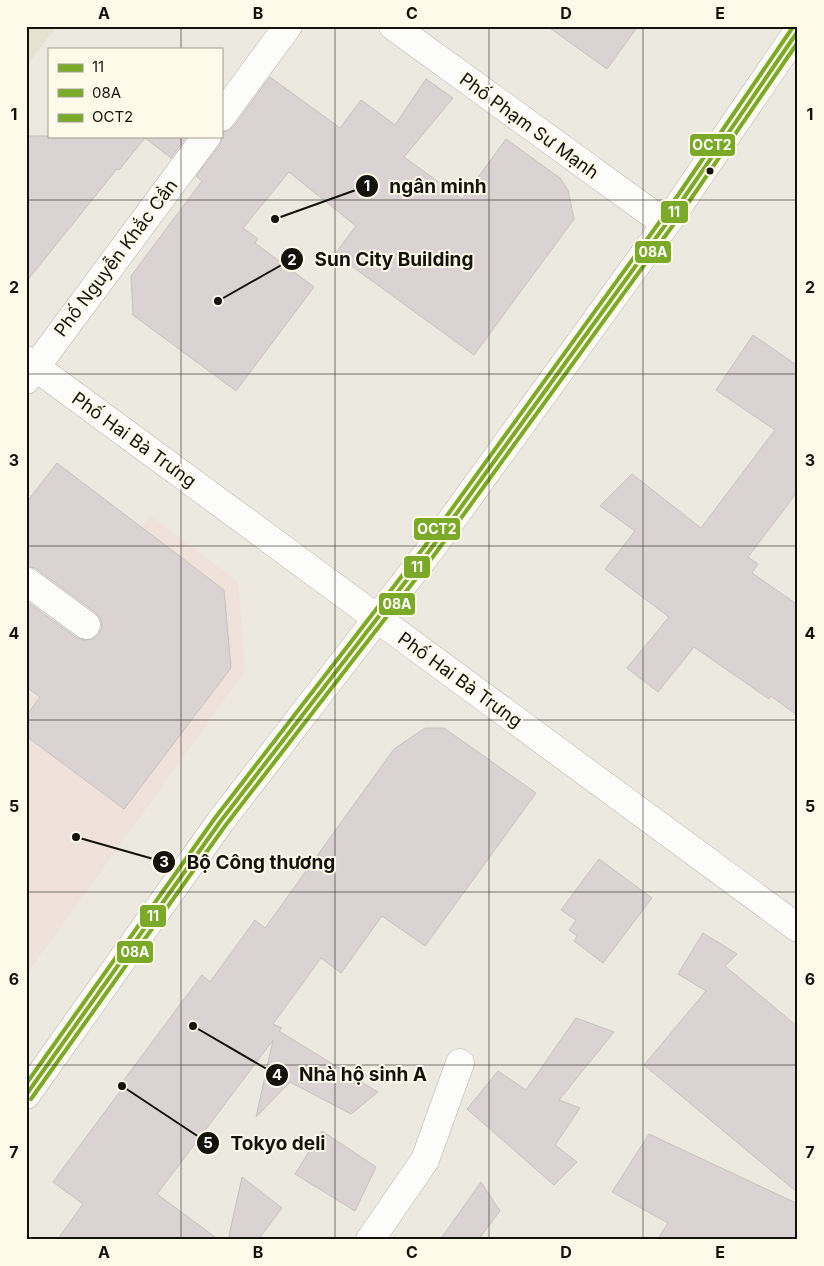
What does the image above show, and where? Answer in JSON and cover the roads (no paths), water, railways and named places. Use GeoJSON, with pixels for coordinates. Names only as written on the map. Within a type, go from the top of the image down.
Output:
{"type":"FeatureCollection","features":[{"type":"Feature","properties":{"kind":"street"},"geometry":{"type":"LineString","coordinates":[[222,116],[288,26]]}},
{"type":"Feature","properties":{"kind":"street","name":"Phố Phạm Sư Mạnh"},"geometry":{"type":"LineString","coordinates":[[393,26],[666,224]]}},
{"type":"Feature","properties":{"kind":"street"},"geometry":{"type":"LineString","coordinates":[[26,1094],[220,822],[430,550],[666,224],[798,31]]}},
{"type":"Feature","properties":{"kind":"street","name":"Phố Nguyễn Khắc Cần"},"geometry":{"type":"LineString","coordinates":[[29,369],[205,138]]}},
{"type":"Feature","properties":{"kind":"street","name":"Phố Hai Bà Trưng"},"geometry":{"type":"LineString","coordinates":[[29,369],[377,620],[798,928]]}},
{"type":"Feature","properties":{"kind":"street"},"geometry":{"type":"LineString","coordinates":[[26,581],[86,624]]}},
{"type":"Feature","properties":{"kind":"street"},"geometry":{"type":"LineString","coordinates":[[370,1240],[425,1160],[460,1063]]}},
{"type":"Feature","properties":{"kind":"place","name":"ngân minh"},"geometry":{"type":"Point","coordinates":[275,219]}},
{"type":"Feature","properties":{"kind":"place","name":"Sun City Building"},"geometry":{"type":"Point","coordinates":[218,301]}},
{"type":"Feature","properties":{"kind":"place","name":"Bộ Công thương"},"geometry":{"type":"Point","coordinates":[76,837]}},
{"type":"Feature","properties":{"kind":"place","name":"Nhà hộ sinh A"},"geometry":{"type":"Point","coordinates":[193,1026]}},
{"type":"Feature","properties":{"kind":"place","name":"Tokyo deli"},"geometry":{"type":"Point","coordinates":[122,1086]}}]}
